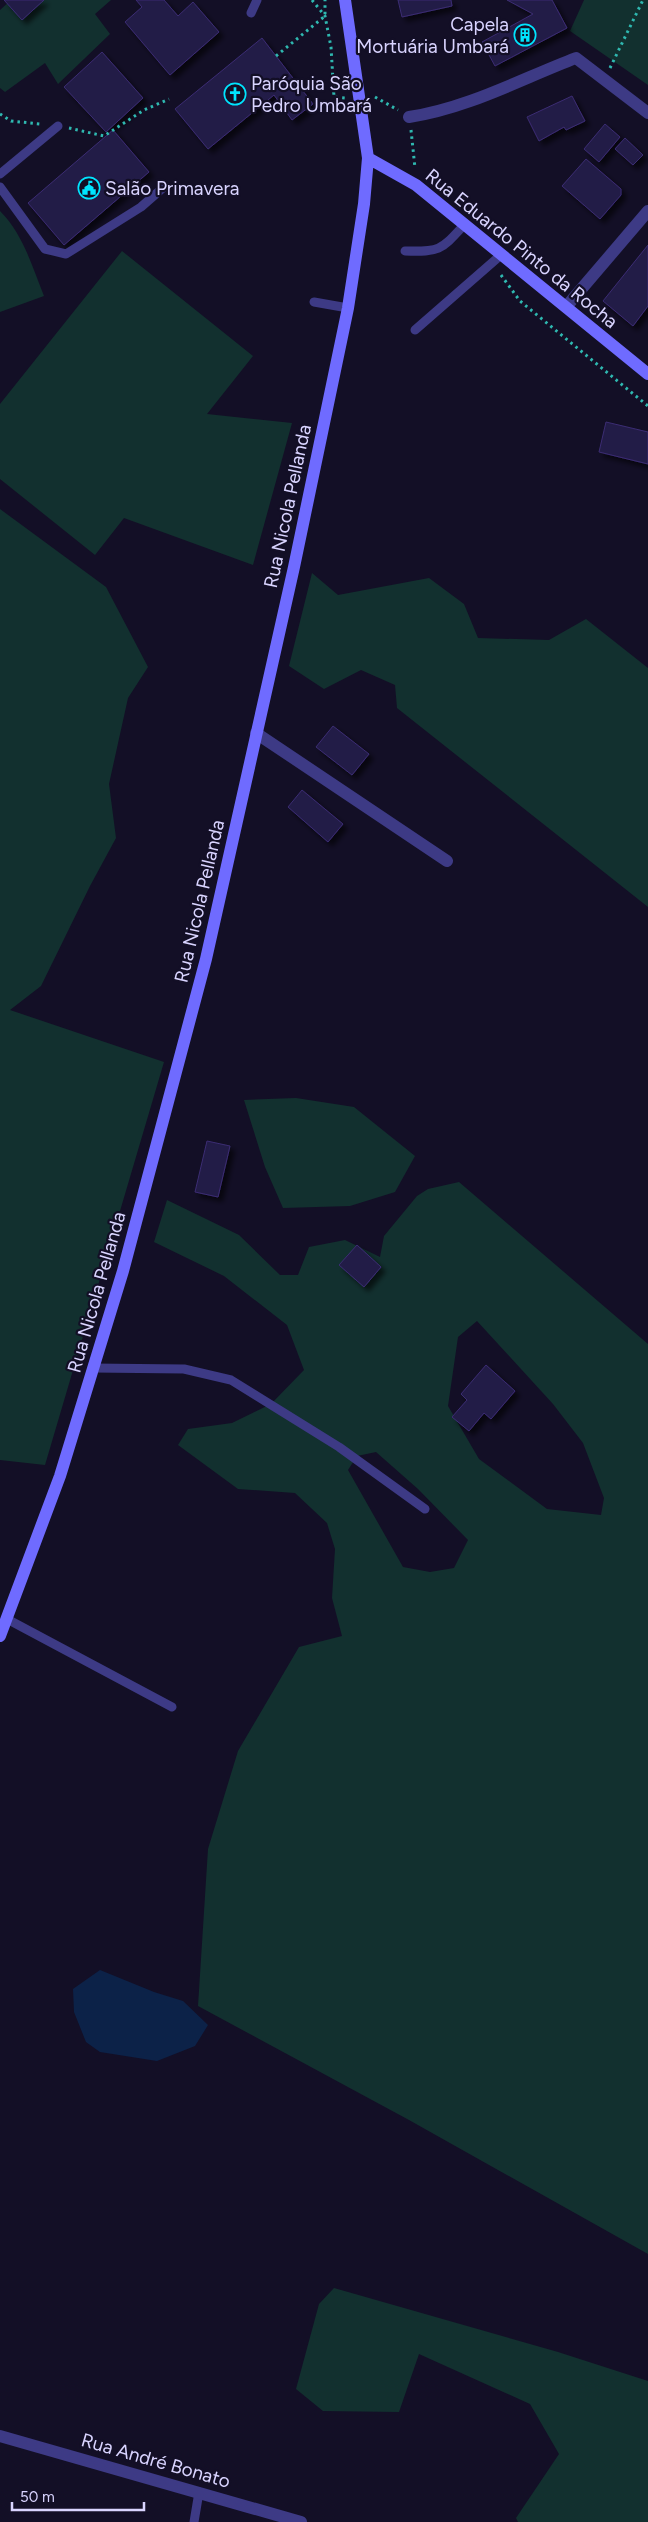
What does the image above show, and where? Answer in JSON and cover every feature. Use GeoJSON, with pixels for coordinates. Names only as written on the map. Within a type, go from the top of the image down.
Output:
{"type":"FeatureCollection","features":[{"type":"Feature","properties":{"kind":"main road","name":"Rua Nicola Pellanda"},"geometry":{"type":"LineString","coordinates":[[0,1636],[60,1476],[123,1271],[206,959],[348,308],[364,204],[368,158],[346,0]]}},
{"type":"Feature","properties":{"kind":"main road","name":"Rua Eduardo Pinto da Rocha"},"geometry":{"type":"LineString","coordinates":[[368,158],[416,184],[648,374]]}},
{"type":"Feature","properties":{"kind":"street"},"geometry":{"type":"LineString","coordinates":[[409,117],[466,104],[520,79],[576,58],[648,113]]}},
{"type":"Feature","properties":{"kind":"street"},"geometry":{"type":"LineString","coordinates":[[566,307],[648,211]]}},
{"type":"Feature","properties":{"kind":"street"},"geometry":{"type":"LineString","coordinates":[[256,733],[448,861]]}},
{"type":"Feature","properties":{"kind":"street","name":"Rua André Bonato"},"geometry":{"type":"LineString","coordinates":[[0,2436],[199,2492],[272,2518],[301,2522]]}},
{"type":"Feature","properties":{"kind":"lane"},"geometry":{"type":"LineString","coordinates":[[251,13],[257,0]]}},
{"type":"Feature","properties":{"kind":"lane"},"geometry":{"type":"LineString","coordinates":[[0,174],[58,126]]}},
{"type":"Feature","properties":{"kind":"lane"},"geometry":{"type":"LineString","coordinates":[[0,187],[45,249],[66,254],[141,206],[165,186]]}},
{"type":"Feature","properties":{"kind":"lane"},"geometry":{"type":"LineString","coordinates":[[405,251],[431,252],[442,248],[465,224]]}},
{"type":"Feature","properties":{"kind":"lane"},"geometry":{"type":"LineString","coordinates":[[415,330],[502,254]]}},
{"type":"Feature","properties":{"kind":"lane"},"geometry":{"type":"LineString","coordinates":[[314,302],[348,308]]}},
{"type":"Feature","properties":{"kind":"lane"},"geometry":{"type":"LineString","coordinates":[[93,1368],[184,1369],[231,1380],[339,1447],[425,1509]]}},
{"type":"Feature","properties":{"kind":"lane"},"geometry":{"type":"LineString","coordinates":[[7,1619],[172,1707]]}},
{"type":"Feature","properties":{"kind":"lane"},"geometry":{"type":"LineString","coordinates":[[194,2522],[199,2492]]}},
{"type":"Feature","properties":{"kind":"path"},"geometry":{"type":"LineString","coordinates":[[312,0],[325,16]]}},
{"type":"Feature","properties":{"kind":"path"},"geometry":{"type":"LineString","coordinates":[[325,0],[325,16],[331,47],[334,97],[345,98]]}},
{"type":"Feature","properties":{"kind":"path"},"geometry":{"type":"LineString","coordinates":[[605,80],[643,0],[648,2]]}},
{"type":"Feature","properties":{"kind":"path"},"geometry":{"type":"LineString","coordinates":[[276,56],[325,16]]}},
{"type":"Feature","properties":{"kind":"path"},"geometry":{"type":"LineString","coordinates":[[374,97],[409,117],[416,184]]}},
{"type":"Feature","properties":{"kind":"path"},"geometry":{"type":"LineString","coordinates":[[0,114],[11,121],[58,126],[104,136],[144,110],[169,99]]}},
{"type":"Feature","properties":{"kind":"path"},"geometry":{"type":"LineString","coordinates":[[491,264],[498,270],[520,301],[648,406]]}},
{"type":"Feature","properties":{"kind":"green space"},"geometry":{"type":"Polygon","coordinates":[[[11,0],[111,0],[95,14],[110,34],[58,84],[45,63],[5,92],[0,88],[0,10],[11,0]]]}},
{"type":"Feature","properties":{"kind":"green space"},"geometry":{"type":"Polygon","coordinates":[[[584,0],[648,0],[648,85],[570,31],[584,0]]]}},
{"type":"Feature","properties":{"kind":"green space"},"geometry":{"type":"Polygon","coordinates":[[[0,211],[21,240],[44,296],[0,312],[0,211]]]}},
{"type":"Feature","properties":{"kind":"green space"},"geometry":{"type":"Polygon","coordinates":[[[122,251],[253,356],[207,414],[292,423],[253,565],[124,518],[95,555],[0,479],[0,404],[122,251]]]}},
{"type":"Feature","properties":{"kind":"green space"},"geometry":{"type":"Polygon","coordinates":[[[0,509],[106,587],[148,667],[128,698],[109,784],[116,838],[41,986],[10,1010],[164,1062],[45,1465],[0,1460],[0,509]]]}},
{"type":"Feature","properties":{"kind":"green space"},"geometry":{"type":"Polygon","coordinates":[[[312,573],[338,595],[429,578],[464,604],[478,638],[549,640],[586,619],[648,668],[648,907],[397,708],[395,685],[361,670],[324,689],[289,666],[312,573]]]}},
{"type":"Feature","properties":{"kind":"green space"},"geometry":{"type":"Polygon","coordinates":[[[296,1098],[354,1107],[415,1156],[395,1192],[350,1206],[283,1208],[265,1167],[244,1100],[296,1098]]]}},
{"type":"Feature","properties":{"kind":"green space"},"geometry":{"type":"Polygon","coordinates":[[[459,1182],[648,1344],[648,2254],[409,2120],[198,2006],[208,1849],[238,1751],[299,1647],[342,1636],[332,1598],[335,1549],[327,1523],[295,1493],[238,1489],[178,1445],[188,1429],[232,1423],[271,1404],[304,1370],[287,1325],[224,1276],[154,1242],[167,1200],[239,1235],[280,1275],[298,1275],[309,1247],[345,1240],[380,1257],[384,1236],[417,1196],[428,1189],[459,1182]],[[477,1321],[458,1337],[448,1406],[479,1459],[547,1509],[601,1515],[604,1498],[583,1443],[553,1404],[477,1321]],[[376,1452],[357,1456],[348,1470],[403,1567],[430,1572],[454,1568],[468,1540],[418,1489],[376,1452]]]}},
{"type":"Feature","properties":{"kind":"green space"},"geometry":{"type":"Polygon","coordinates":[[[334,2288],[558,2352],[648,2381],[648,2522],[518,2522],[516,2518],[559,2454],[530,2404],[419,2354],[399,2412],[323,2411],[296,2389],[319,2304],[334,2288]]]}},
{"type":"Feature","properties":{"kind":"water"},"geometry":{"type":"Polygon","coordinates":[[[100,1970],[154,1992],[183,2001],[208,2025],[195,2046],[157,2061],[100,2052],[86,2042],[74,2012],[73,1989],[100,1970]]]}},
{"type":"Feature","properties":{"kind":"building"},"geometry":{"type":"Polygon","coordinates":[[[4,0],[44,0],[22,20],[4,0]]]}},
{"type":"Feature","properties":{"kind":"building"},"geometry":{"type":"Polygon","coordinates":[[[136,0],[164,0],[178,16],[193,2],[219,32],[170,75],[125,22],[142,7],[136,0]]]}},
{"type":"Feature","properties":{"kind":"building"},"geometry":{"type":"Polygon","coordinates":[[[398,0],[451,0],[452,6],[402,17],[398,0]]]}},
{"type":"Feature","properties":{"kind":"building","name":"Capela Mortuária Umbará"},"geometry":{"type":"Polygon","coordinates":[[[507,0],[552,0],[567,28],[495,66],[482,42],[533,14],[507,0]]]}},
{"type":"Feature","properties":{"kind":"building","name":"Paróquia São Pedro Umbará"},"geometry":{"type":"Polygon","coordinates":[[[262,38],[313,104],[292,120],[274,95],[208,149],[175,109],[262,38]]]}},
{"type":"Feature","properties":{"kind":"building"},"geometry":{"type":"Polygon","coordinates":[[[102,52],[143,98],[106,132],[64,87],[102,52]]]}},
{"type":"Feature","properties":{"kind":"building"},"geometry":{"type":"Polygon","coordinates":[[[572,96],[585,121],[566,130],[564,127],[539,141],[527,117],[572,96]]]}},
{"type":"Feature","properties":{"kind":"building"},"geometry":{"type":"Polygon","coordinates":[[[605,124],[620,137],[599,162],[584,149],[605,124]]]}},
{"type":"Feature","properties":{"kind":"building","name":"Salão Primavera"},"geometry":{"type":"Polygon","coordinates":[[[113,130],[149,172],[64,245],[28,203],[113,130]]]}},
{"type":"Feature","properties":{"kind":"building"},"geometry":{"type":"Polygon","coordinates":[[[625,138],[643,155],[633,165],[615,149],[625,138]]]}},
{"type":"Feature","properties":{"kind":"building"},"geometry":{"type":"Polygon","coordinates":[[[586,159],[621,189],[621,195],[600,219],[562,186],[586,159]]]}},
{"type":"Feature","properties":{"kind":"building"},"geometry":{"type":"Polygon","coordinates":[[[648,245],[648,306],[633,326],[603,301],[648,245]]]}},
{"type":"Feature","properties":{"kind":"building"},"geometry":{"type":"Polygon","coordinates":[[[606,422],[648,432],[648,464],[599,452],[606,422]]]}},
{"type":"Feature","properties":{"kind":"building"},"geometry":{"type":"Polygon","coordinates":[[[333,726],[369,754],[352,775],[316,747],[333,726]]]}},
{"type":"Feature","properties":{"kind":"building"},"geometry":{"type":"Polygon","coordinates":[[[302,790],[343,824],[328,842],[288,807],[302,790]]]}},
{"type":"Feature","properties":{"kind":"building"},"geometry":{"type":"Polygon","coordinates":[[[207,1141],[230,1146],[218,1197],[195,1192],[207,1141]]]}},
{"type":"Feature","properties":{"kind":"building"},"geometry":{"type":"Polygon","coordinates":[[[357,1245],[381,1267],[364,1287],[339,1265],[357,1245]]]}},
{"type":"Feature","properties":{"kind":"building"},"geometry":{"type":"Polygon","coordinates":[[[486,1365],[515,1391],[491,1419],[484,1413],[469,1431],[452,1417],[467,1400],[461,1394],[486,1365]]]}},
{"type":"Feature","properties":{"kind":"place","name":"Capela Mortuária Umbará"},"geometry":{"type":"Point","coordinates":[525,35]}},
{"type":"Feature","properties":{"kind":"place","name":"Paróquia São Pedro Umbará"},"geometry":{"type":"Point","coordinates":[235,94]}},
{"type":"Feature","properties":{"kind":"place","name":"Salão Primavera"},"geometry":{"type":"Point","coordinates":[89,188]}}]}
